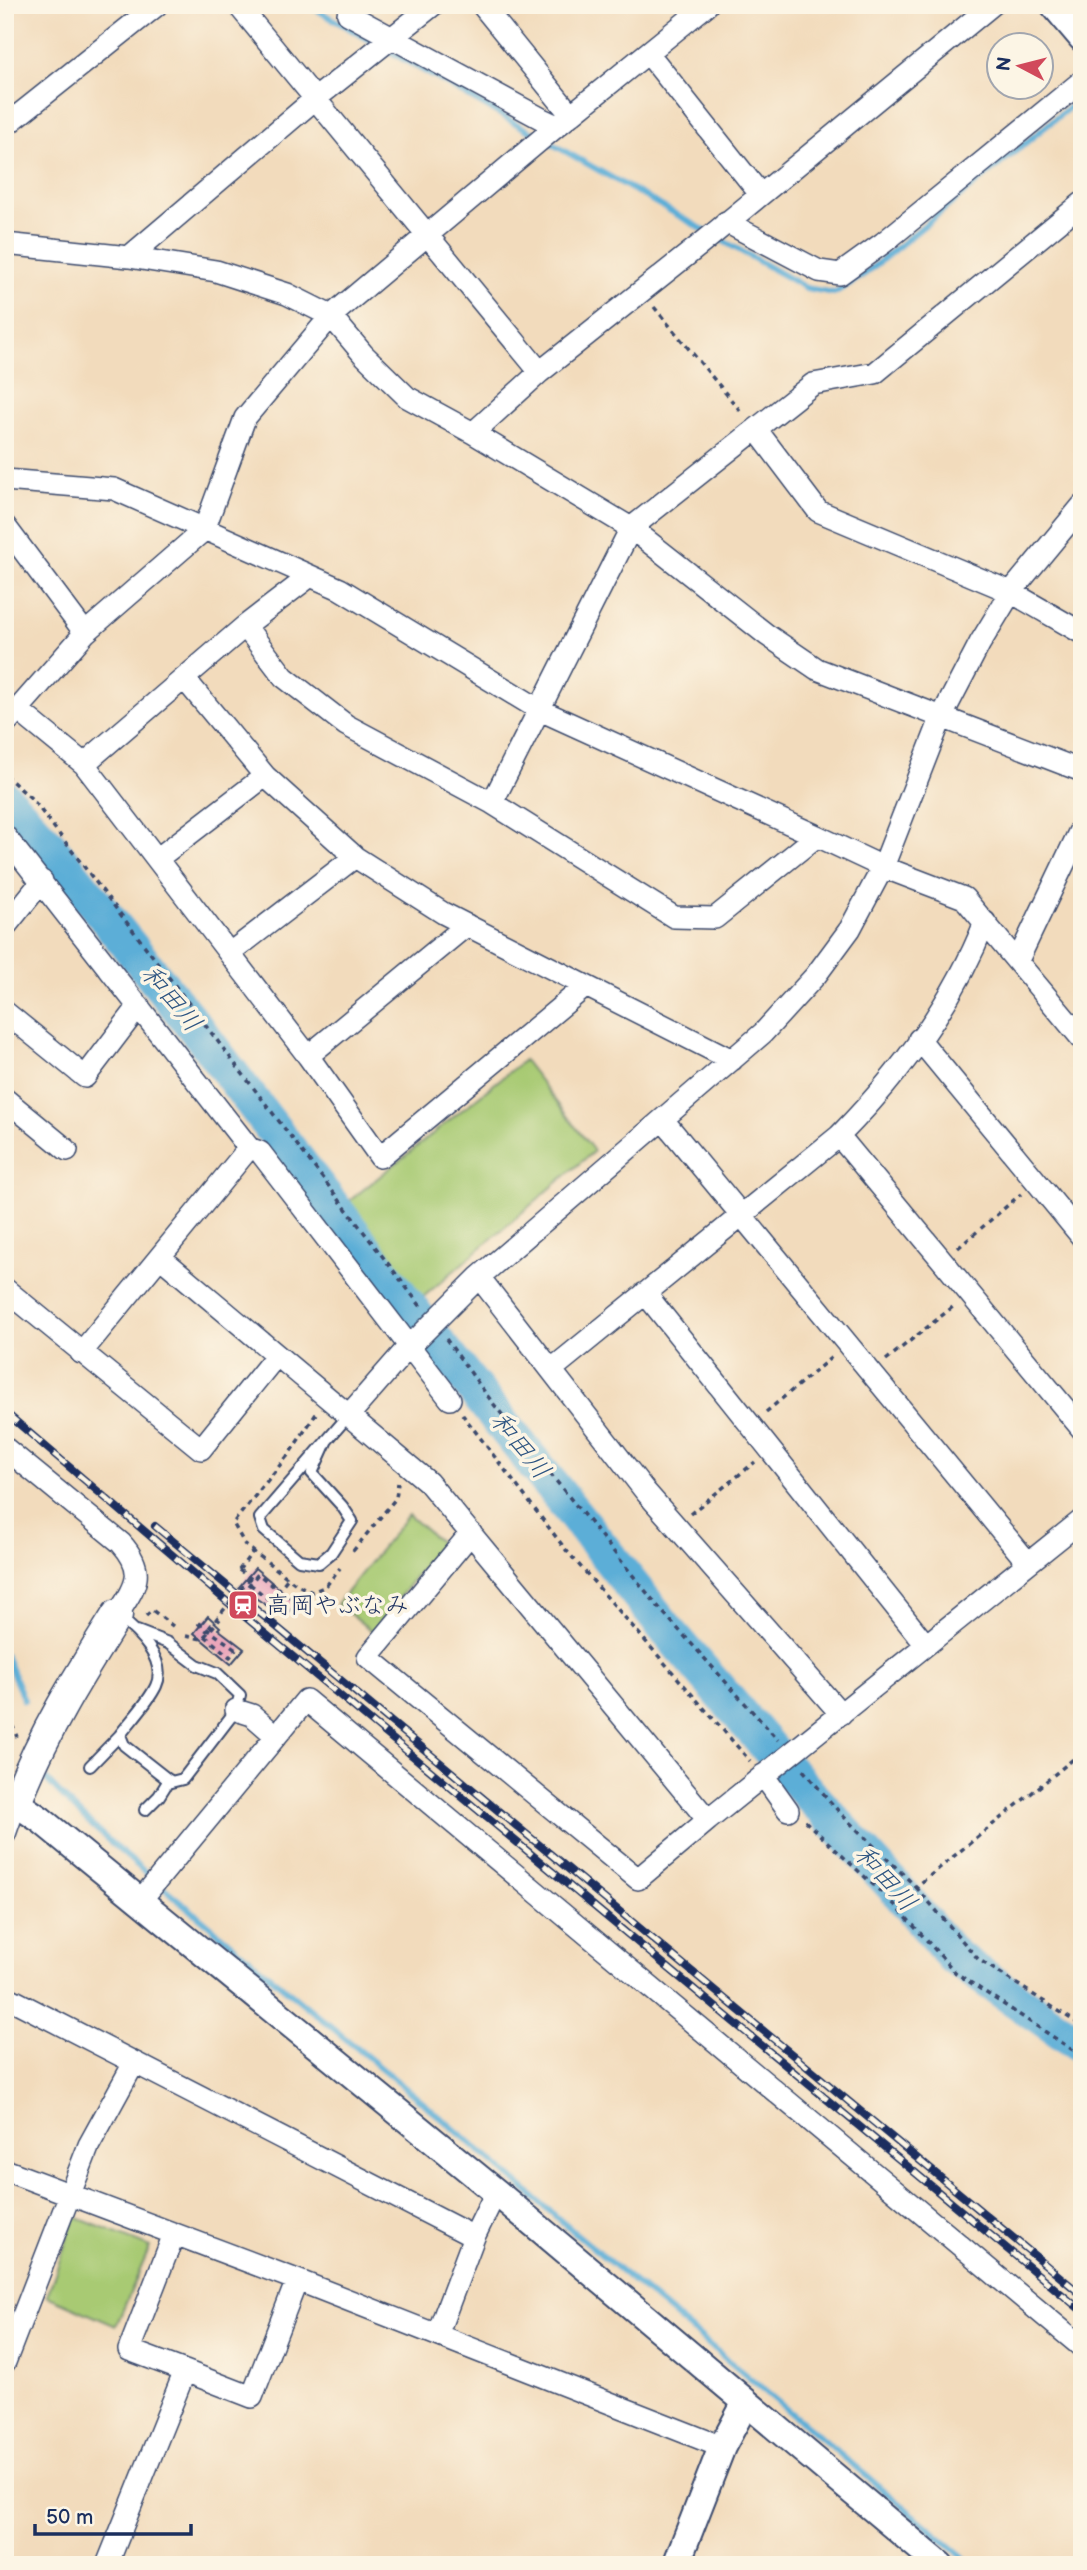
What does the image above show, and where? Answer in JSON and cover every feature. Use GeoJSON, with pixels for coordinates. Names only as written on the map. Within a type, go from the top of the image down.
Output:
{"type":"FeatureCollection","features":[{"type":"Feature","properties":{"kind":"main road"},"geometry":{"type":"LineString","coordinates":[[11,1800],[64,1698],[133,1621]]}},
{"type":"Feature","properties":{"kind":"street"},"geometry":{"type":"LineString","coordinates":[[5,126],[157,5]]}},
{"type":"Feature","properties":{"kind":"street"},"geometry":{"type":"LineString","coordinates":[[238,5],[540,372]]}},
{"type":"Feature","properties":{"kind":"street"},"geometry":{"type":"LineString","coordinates":[[129,257],[315,99],[433,5]]}},
{"type":"Feature","properties":{"kind":"street"},"geometry":{"type":"LineString","coordinates":[[482,5],[560,124]]}},
{"type":"Feature","properties":{"kind":"street"},"geometry":{"type":"LineString","coordinates":[[586,986],[380,1157],[308,1056],[84,764],[12,717],[85,633],[204,530],[245,418],[331,316],[707,5]]}},
{"type":"Feature","properties":{"kind":"street"},"geometry":{"type":"LineString","coordinates":[[473,433],[540,372],[701,244],[992,5]]}},
{"type":"Feature","properties":{"kind":"street"},"geometry":{"type":"LineString","coordinates":[[1054,5],[1082,38]]}},
{"type":"Feature","properties":{"kind":"street"},"geometry":{"type":"LineString","coordinates":[[348,14],[541,119],[560,124]]}},
{"type":"Feature","properties":{"kind":"street"},"geometry":{"type":"LineString","coordinates":[[648,53],[760,194]]}},
{"type":"Feature","properties":{"kind":"street"},"geometry":{"type":"LineString","coordinates":[[726,222],[819,271],[840,274],[884,243],[1082,81]]}},
{"type":"Feature","properties":{"kind":"street"},"geometry":{"type":"LineString","coordinates":[[492,803],[631,528],[813,384],[874,373],[1082,203]]}},
{"type":"Feature","properties":{"kind":"street"},"geometry":{"type":"LineString","coordinates":[[5,244],[129,257],[216,271],[287,294],[331,316],[363,354],[407,397],[473,433],[631,528],[767,635],[817,669],[1082,771]]}},
{"type":"Feature","properties":{"kind":"street"},"geometry":{"type":"LineString","coordinates":[[756,429],[818,511],[1011,592],[1082,633]]}},
{"type":"Feature","properties":{"kind":"street"},"geometry":{"type":"LineString","coordinates":[[5,480],[114,489],[340,589],[540,710],[883,867],[964,898],[1082,1039]]}},
{"type":"Feature","properties":{"kind":"street"},"geometry":{"type":"LineString","coordinates":[[348,1416],[410,1346],[479,1277],[733,1060],[816,975],[850,929],[883,867],[942,716],[980,643],[1011,592],[1082,506]]}},
{"type":"Feature","properties":{"kind":"street"},"geometry":{"type":"LineString","coordinates":[[5,526],[85,633]]}},
{"type":"Feature","properties":{"kind":"street"},"geometry":{"type":"LineString","coordinates":[[84,764],[245,626],[309,577]]}},
{"type":"Feature","properties":{"kind":"street"},"geometry":{"type":"LineString","coordinates":[[245,626],[284,677],[346,725],[492,803],[674,917],[715,918],[817,836]]}},
{"type":"Feature","properties":{"kind":"street"},"geometry":{"type":"LineString","coordinates":[[184,678],[265,776],[355,857],[443,913],[733,1060]]}},
{"type":"Feature","properties":{"kind":"street"},"geometry":{"type":"LineString","coordinates":[[158,859],[265,776]]}},
{"type":"Feature","properties":{"kind":"street"},"geometry":{"type":"LineString","coordinates":[[1018,960],[1082,825]]}},
{"type":"Feature","properties":{"kind":"street"},"geometry":{"type":"LineString","coordinates":[[5,836],[43,881],[249,1149],[260,1152],[450,1399]]}},
{"type":"Feature","properties":{"kind":"street"},"geometry":{"type":"LineString","coordinates":[[230,953],[355,857]]}},
{"type":"Feature","properties":{"kind":"street"},"geometry":{"type":"LineString","coordinates":[[5,927],[43,881]]}},
{"type":"Feature","properties":{"kind":"street"},"geometry":{"type":"LineString","coordinates":[[551,1370],[839,1136],[892,1078],[919,1039],[953,989],[975,948],[985,922]]}},
{"type":"Feature","properties":{"kind":"street"},"geometry":{"type":"LineString","coordinates":[[308,1056],[467,925]]}},
{"type":"Feature","properties":{"kind":"street"},"geometry":{"type":"LineString","coordinates":[[5,1012],[85,1077],[139,1006]]}},
{"type":"Feature","properties":{"kind":"street"},"geometry":{"type":"LineString","coordinates":[[919,1039],[1082,1237]]}},
{"type":"Feature","properties":{"kind":"street"},"geometry":{"type":"LineString","coordinates":[[5,1099],[67,1150]]}},
{"type":"Feature","properties":{"kind":"street"},"geometry":{"type":"LineString","coordinates":[[663,1120],[1028,1563]]}},
{"type":"Feature","properties":{"kind":"street"},"geometry":{"type":"LineString","coordinates":[[839,1136],[1082,1429]]}},
{"type":"Feature","properties":{"kind":"street"},"geometry":{"type":"LineString","coordinates":[[82,1353],[249,1149]]}},
{"type":"Feature","properties":{"kind":"street"},"geometry":{"type":"LineString","coordinates":[[160,1257],[428,1482],[708,1820]]}},
{"type":"Feature","properties":{"kind":"street"},"geometry":{"type":"LineString","coordinates":[[479,1277],[645,1491],[841,1714]]}},
{"type":"Feature","properties":{"kind":"street"},"geometry":{"type":"LineString","coordinates":[[5,1289],[201,1449],[276,1356]]}},
{"type":"Feature","properties":{"kind":"street"},"geometry":{"type":"LineString","coordinates":[[645,1293],[926,1645]]}},
{"type":"Feature","properties":{"kind":"street"},"geometry":{"type":"LineString","coordinates":[[5,1448],[121,1543],[133,1557],[137,1573],[133,1590],[133,1621]]}},
{"type":"Feature","properties":{"kind":"street"},"geometry":{"type":"LineString","coordinates":[[471,1533],[368,1657],[638,1879],[1082,1520]]}},
{"type":"Feature","properties":{"kind":"street"},"geometry":{"type":"LineString","coordinates":[[144,1896],[306,1700],[1082,2347]]}},
{"type":"Feature","properties":{"kind":"street"},"geometry":{"type":"LineString","coordinates":[[236,1710],[252,1715],[276,1735]]}},
{"type":"Feature","properties":{"kind":"street"},"geometry":{"type":"LineString","coordinates":[[764,1775],[789,1810]]}},
{"type":"Feature","properties":{"kind":"street"},"geometry":{"type":"LineString","coordinates":[[5,1834],[11,1800],[144,1896],[940,2565]]}},
{"type":"Feature","properties":{"kind":"street"},"geometry":{"type":"LineString","coordinates":[[5,1996],[474,2237]]}},
{"type":"Feature","properties":{"kind":"street"},"geometry":{"type":"LineString","coordinates":[[5,2362],[89,2145],[134,2063]]}},
{"type":"Feature","properties":{"kind":"street"},"geometry":{"type":"LineString","coordinates":[[5,2170],[297,2280],[722,2447]]}},
{"type":"Feature","properties":{"kind":"street"},"geometry":{"type":"LineString","coordinates":[[437,2335],[474,2237],[496,2192]]}},
{"type":"Feature","properties":{"kind":"street"},"geometry":{"type":"LineString","coordinates":[[174,2234],[129,2350],[252,2397],[297,2280]]}},
{"type":"Feature","properties":{"kind":"street"},"geometry":{"type":"LineString","coordinates":[[107,2565],[185,2371]]}},
{"type":"Feature","properties":{"kind":"street"},"geometry":{"type":"LineString","coordinates":[[676,2565],[722,2447],[746,2402]]}},
{"type":"Feature","properties":{"kind":"lane"},"geometry":{"type":"LineString","coordinates":[[327,1440],[312,1472],[332,1491],[352,1521],[331,1553],[319,1563],[299,1560],[264,1530],[260,1518],[300,1469],[348,1416]]}},
{"type":"Feature","properties":{"kind":"lane"},"geometry":{"type":"LineString","coordinates":[[120,1735],[124,1745],[171,1782],[183,1779],[236,1710],[240,1695],[217,1673],[198,1665],[133,1621]]}},
{"type":"Feature","properties":{"kind":"lane"},"geometry":{"type":"LineString","coordinates":[[90,1766],[120,1735],[157,1684],[158,1665],[133,1621]]}},
{"type":"Feature","properties":{"kind":"lane"},"geometry":{"type":"LineString","coordinates":[[145,1810],[159,1796],[169,1780]]}},
{"type":"Feature","properties":{"kind":"path"},"geometry":{"type":"LineString","coordinates":[[641,291],[756,429]]}},
{"type":"Feature","properties":{"kind":"path"},"geometry":{"type":"LineString","coordinates":[[5,775],[33,800],[492,1402],[661,1610],[841,1814],[916,1887],[978,1959],[1082,2026]]}},
{"type":"Feature","properties":{"kind":"path"},"geometry":{"type":"LineString","coordinates":[[942,1261],[1036,1181]]}},
{"type":"Feature","properties":{"kind":"path"},"geometry":{"type":"LineString","coordinates":[[872,1372],[969,1293]]}},
{"type":"Feature","properties":{"kind":"path"},"geometry":{"type":"LineString","coordinates":[[750,1424],[848,1344]]}},
{"type":"Feature","properties":{"kind":"path"},"geometry":{"type":"LineString","coordinates":[[450,1399],[566,1550],[764,1775]]}},
{"type":"Feature","properties":{"kind":"path"},"geometry":{"type":"LineString","coordinates":[[315,1415],[289,1454],[233,1523],[244,1545],[288,1578],[312,1592],[326,1586],[341,1566]]}},
{"type":"Feature","properties":{"kind":"path"},"geometry":{"type":"LineString","coordinates":[[676,1526],[770,1449]]}},
{"type":"Feature","properties":{"kind":"path"},"geometry":{"type":"LineString","coordinates":[[349,1556],[396,1498],[399,1483],[391,1473]]}},
{"type":"Feature","properties":{"kind":"path"},"geometry":{"type":"LineString","coordinates":[[253,1551],[239,1570],[272,1602],[279,1594]]}},
{"type":"Feature","properties":{"kind":"path"},"geometry":{"type":"LineString","coordinates":[[133,1621],[152,1610],[183,1635],[202,1639],[258,1574],[278,1590],[288,1578]]}},
{"type":"Feature","properties":{"kind":"path"},"geometry":{"type":"LineString","coordinates":[[209,1630],[220,1619]]}},
{"type":"Feature","properties":{"kind":"path"},"geometry":{"type":"LineString","coordinates":[[198,1623],[236,1649],[230,1657],[205,1636]]}},
{"type":"Feature","properties":{"kind":"path"},"geometry":{"type":"LineString","coordinates":[[5,1706],[17,1738]]}},
{"type":"Feature","properties":{"kind":"path"},"geometry":{"type":"LineString","coordinates":[[916,1887],[1082,1752]]}},
{"type":"Feature","properties":{"kind":"path"},"geometry":{"type":"LineString","coordinates":[[789,1810],[810,1824],[895,1905],[956,1973],[1082,2056]]}},
{"type":"Feature","properties":{"kind":"green space"},"geometry":{"type":"Polygon","coordinates":[[[524,1060],[594,1151],[422,1298],[348,1202],[524,1060]]]}},
{"type":"Feature","properties":{"kind":"green space"},"geometry":{"type":"Polygon","coordinates":[[[408,1515],[441,1543],[373,1632],[337,1604],[408,1515]]]}},
{"type":"Feature","properties":{"kind":"green space"},"geometry":{"type":"Polygon","coordinates":[[[75,2217],[150,2247],[116,2326],[47,2296],[75,2217]]]}},
{"type":"Feature","properties":{"kind":"building"},"geometry":{"type":"Polygon","coordinates":[[[255,1568],[296,1603],[286,1615],[278,1608],[275,1611],[239,1587],[255,1568]]]}},
{"type":"Feature","properties":{"kind":"building"},"geometry":{"type":"Polygon","coordinates":[[[208,1616],[220,1627],[218,1629],[244,1649],[231,1664],[194,1633],[208,1616]]]}},
{"type":"Feature","properties":{"kind":"waterway"},"geometry":{"type":"LineString","coordinates":[[308,5],[538,136]]}},
{"type":"Feature","properties":{"kind":"waterway"},"geometry":{"type":"LineString","coordinates":[[547,141],[806,288],[834,293],[861,277],[1082,97]]}},
{"type":"Feature","properties":{"kind":"waterway","name":"和田川"},"geometry":{"type":"LineString","coordinates":[[5,799],[46,843],[202,1036],[408,1306],[667,1630],[798,1782],[901,1894],[953,1956],[1082,2045]]}},
{"type":"Feature","properties":{"kind":"waterway"},"geometry":{"type":"LineString","coordinates":[[5,1655],[24,1700]]}},
{"type":"Feature","properties":{"kind":"waterway"},"geometry":{"type":"LineString","coordinates":[[47,1780],[85,1819],[147,1874],[973,2565]]}},
{"type":"Feature","properties":{"kind":"railway"},"geometry":{"type":"LineString","coordinates":[[5,1412],[238,1611],[1082,2311]]}},
{"type":"Feature","properties":{"kind":"railway"},"geometry":{"type":"LineString","coordinates":[[155,1526],[1082,2295]]}},
{"type":"Feature","properties":{"kind":"place","name":"高岡やぶなみ"},"geometry":{"type":"Point","coordinates":[243,1605]}}]}
